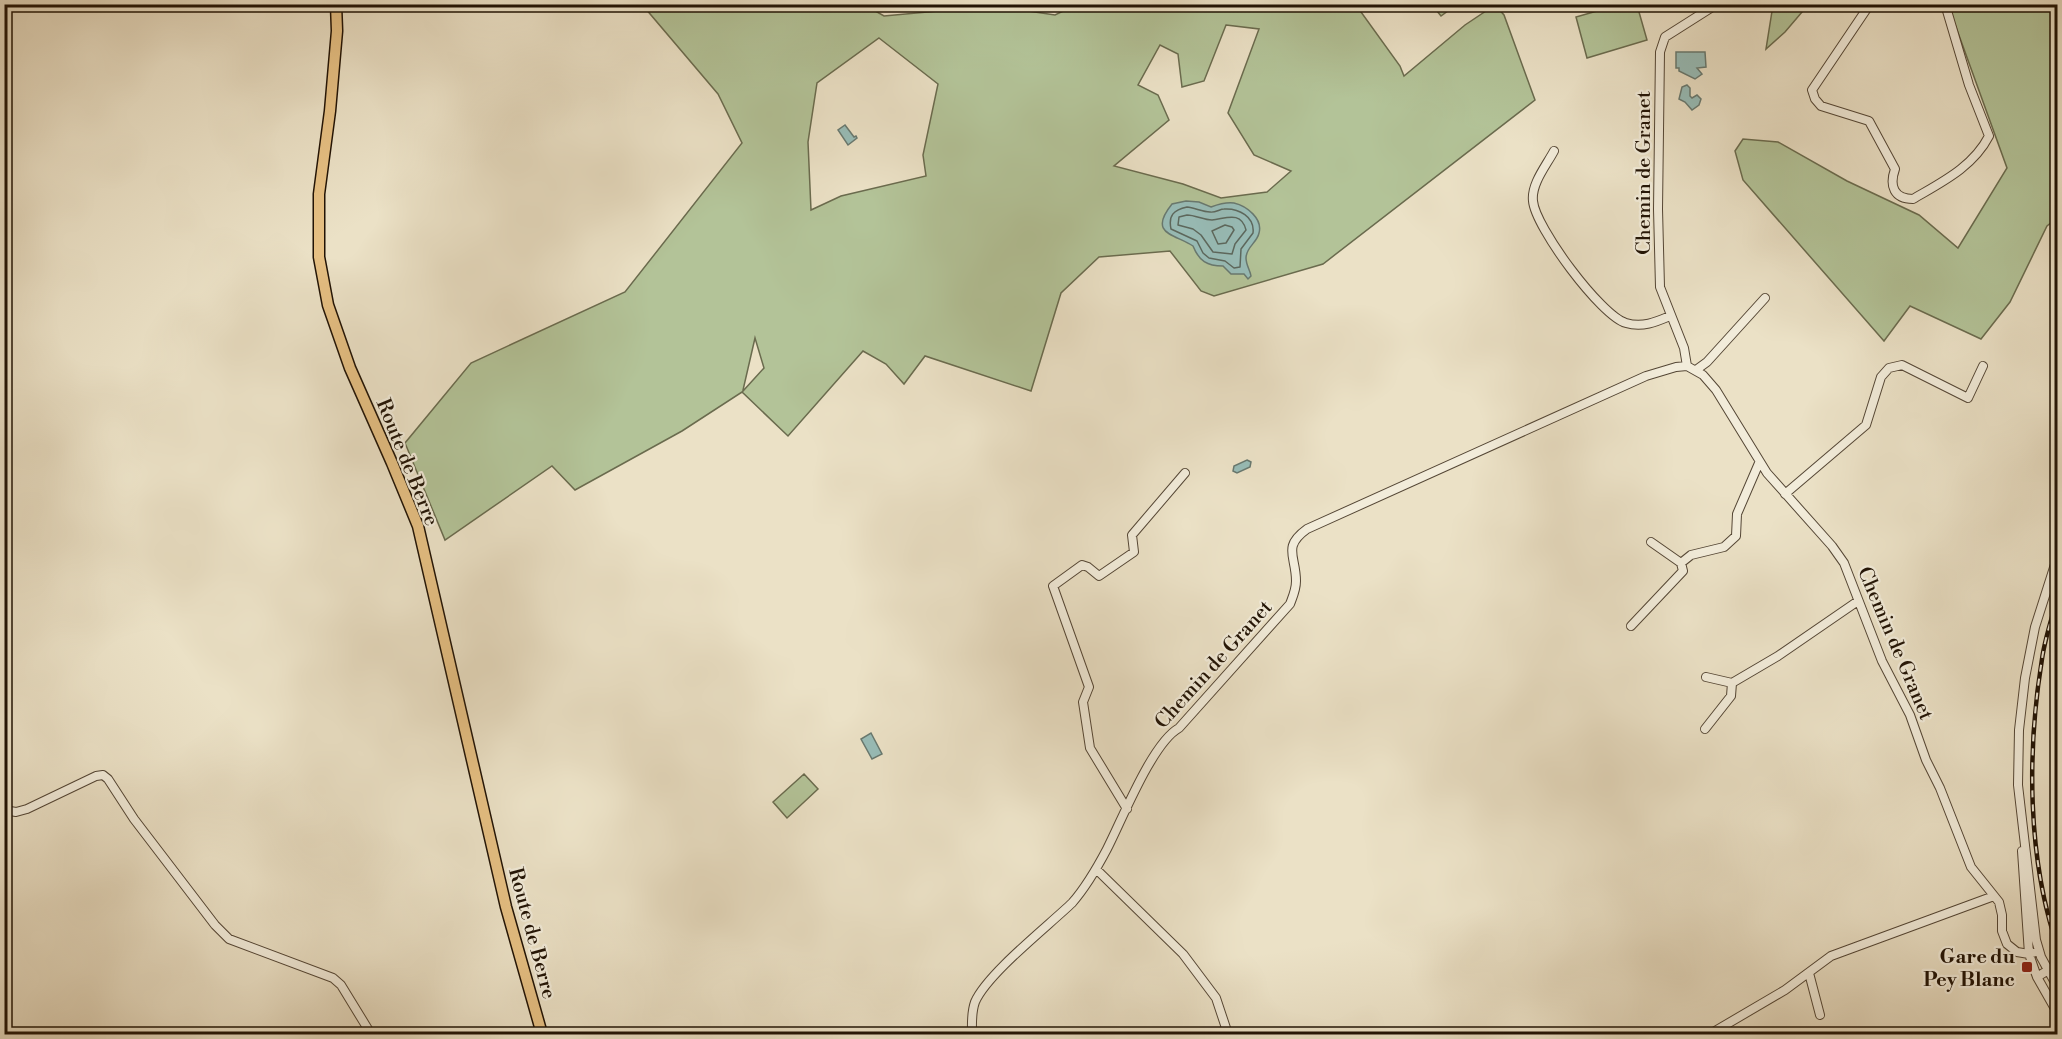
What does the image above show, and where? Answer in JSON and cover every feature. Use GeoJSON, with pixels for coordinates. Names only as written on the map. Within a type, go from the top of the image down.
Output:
{"type":"FeatureCollection","features":[{"type":"Feature","properties":{"kind":"main road","name":"Route de Berre"},"geometry":{"type":"LineString","coordinates":[[336,4],[337,31],[330,111],[319,194],[319,257],[328,305],[350,368],[418,526],[506,908],[541,1033]]}},
{"type":"Feature","properties":{"kind":"street","name":"Chemin de Granet"},"geometry":{"type":"LineString","coordinates":[[1687,366],[1684,348],[1660,287],[1658,209],[1660,52],[1665,37],[1717,4]]}},
{"type":"Feature","properties":{"kind":"street"},"geometry":{"type":"LineString","coordinates":[[1870,4],[1812,90],[1821,106],[1869,121],[1895,169],[1891,181],[1892,189],[1906,199],[1913,199],[1954,175],[1982,149],[1989,136],[1969,85],[1945,4]]}},
{"type":"Feature","properties":{"kind":"street"},"geometry":{"type":"LineString","coordinates":[[1554,151],[1533,191],[1533,203],[1537,216],[1576,278],[1596,301],[1623,322],[1637,325],[1653,323],[1670,316]]}},
{"type":"Feature","properties":{"kind":"street"},"geometry":{"type":"LineString","coordinates":[[1696,370],[1707,362],[1765,298]]}},
{"type":"Feature","properties":{"kind":"street"},"geometry":{"type":"LineString","coordinates":[[1785,494],[1866,425],[1881,377],[1889,368],[1902,365],[1968,398],[1983,366]]}},
{"type":"Feature","properties":{"kind":"street","name":"Chemin de Granet"},"geometry":{"type":"LineString","coordinates":[[972,1035],[972,1013],[982,991],[999,971],[1072,903],[1096,869],[1139,783],[1167,738],[1179,728],[1290,604],[1295,593],[1296,581],[1291,550],[1298,535],[1647,376],[1687,366],[1703,375],[1716,390],[1759,463],[1832,546],[1844,563],[1882,661],[1910,716],[1971,867],[2001,908],[2002,931],[2007,944],[2017,952],[2029,954]]}},
{"type":"Feature","properties":{"kind":"street"},"geometry":{"type":"LineString","coordinates":[[1681,563],[1691,555],[1724,548],[1736,536],[1737,514],[1759,463]]}},
{"type":"Feature","properties":{"kind":"street"},"geometry":{"type":"LineString","coordinates":[[1127,809],[1090,748],[1083,702],[1089,687],[1053,586],[1082,565],[1099,576],[1134,552],[1132,535],[1185,473]]}},
{"type":"Feature","properties":{"kind":"street"},"geometry":{"type":"LineString","coordinates":[[1631,626],[1683,571],[1681,563],[1651,542]]}},
{"type":"Feature","properties":{"kind":"street"},"geometry":{"type":"LineString","coordinates":[[2058,555],[2041,603],[2025,678],[2018,755],[2022,868],[2029,954],[2037,977],[2058,1014]]}},
{"type":"Feature","properties":{"kind":"street"},"geometry":{"type":"LineString","coordinates":[[1706,677],[1732,683],[1778,656],[1858,601]]}},
{"type":"Feature","properties":{"kind":"street"},"geometry":{"type":"LineString","coordinates":[[1705,729],[1731,696],[1732,683]]}},
{"type":"Feature","properties":{"kind":"street"},"geometry":{"type":"LineString","coordinates":[[4,810],[16,812],[27,809],[96,776],[103,775],[134,819],[229,939],[333,978],[341,985],[371,1035]]}},
{"type":"Feature","properties":{"kind":"street"},"geometry":{"type":"LineString","coordinates":[[2021,813],[2039,951],[2058,988]]}},
{"type":"Feature","properties":{"kind":"street"},"geometry":{"type":"LineString","coordinates":[[1096,869],[1183,954],[1216,998],[1228,1035]]}},
{"type":"Feature","properties":{"kind":"street"},"geometry":{"type":"LineString","coordinates":[[1710,1035],[1785,990],[1831,956],[1994,896]]}},
{"type":"Feature","properties":{"kind":"street"},"geometry":{"type":"LineString","coordinates":[[2029,954],[2039,951]]}},
{"type":"Feature","properties":{"kind":"street"},"geometry":{"type":"LineString","coordinates":[[2037,977],[2058,964]]}},
{"type":"Feature","properties":{"kind":"street"},"geometry":{"type":"LineString","coordinates":[[1809,973],[1820,1016]]}},
{"type":"Feature","properties":{"kind":"green space"},"geometry":{"type":"Polygon","coordinates":[[[863,4],[884,16],[993,6],[1055,15],[1078,4],[1356,5],[1400,66],[1404,76],[1465,25],[1495,5],[1504,15],[1535,100],[1323,264],[1214,296],[1201,291],[1170,251],[1099,257],[1061,293],[1031,391],[925,356],[904,384],[886,364],[863,351],[788,436],[742,392],[682,431],[575,490],[552,466],[445,540],[405,443],[471,363],[625,292],[742,143],[718,94],[645,8],[634,5],[863,4]],[[1226,25],[1204,81],[1182,87],[1178,54],[1160,45],[1138,85],[1158,95],[1169,120],[1114,166],[1183,184],[1221,198],[1267,192],[1291,171],[1254,155],[1228,113],[1259,29],[1226,25]],[[879,38],[817,83],[808,142],[811,210],[841,196],[926,176],[923,155],[938,84],[879,38]],[[755,338],[743,391],[764,368],[755,338]]]}},
{"type":"Feature","properties":{"kind":"green space"},"geometry":{"type":"Polygon","coordinates":[[[1432,5],[1456,5],[1441,16],[1432,5]]]}},
{"type":"Feature","properties":{"kind":"green space"},"geometry":{"type":"Polygon","coordinates":[[[1618,5],[1637,5],[1647,40],[1587,58],[1576,17],[1618,5]]]}},
{"type":"Feature","properties":{"kind":"green space"},"geometry":{"type":"Polygon","coordinates":[[[1773,5],[1808,5],[1785,32],[1766,49],[1773,5]]]}},
{"type":"Feature","properties":{"kind":"green space"},"geometry":{"type":"Polygon","coordinates":[[[1948,5],[2052,5],[2057,14],[2057,218],[2047,226],[2010,302],[1981,339],[1910,306],[1884,341],[1743,180],[1735,151],[1743,139],[1778,142],[1847,181],[1919,215],[1958,248],[2007,168],[1948,5]]]}},
{"type":"Feature","properties":{"kind":"green space"},"geometry":{"type":"Polygon","coordinates":[[[804,774],[818,789],[787,818],[773,802],[804,774]]]}},
{"type":"Feature","properties":{"kind":"water"},"geometry":{"type":"Polygon","coordinates":[[[1676,52],[1705,52],[1706,67],[1697,68],[1702,74],[1695,79],[1679,71],[1679,68],[1676,68],[1676,52]]]}},
{"type":"Feature","properties":{"kind":"water"},"geometry":{"type":"Polygon","coordinates":[[[1687,85],[1692,98],[1697,95],[1701,99],[1699,105],[1692,110],[1679,99],[1682,87],[1687,85]]]}},
{"type":"Feature","properties":{"kind":"water"},"geometry":{"type":"Polygon","coordinates":[[[845,125],[857,138],[848,145],[838,130],[845,125]]]}},
{"type":"Feature","properties":{"kind":"water"},"geometry":{"type":"Polygon","coordinates":[[[1186,201],[1199,202],[1211,207],[1234,203],[1253,214],[1260,228],[1256,240],[1246,254],[1251,276],[1248,279],[1244,274],[1231,274],[1223,266],[1204,262],[1193,246],[1172,236],[1163,228],[1162,222],[1165,214],[1172,204],[1186,201]]]}},
{"type":"Feature","properties":{"kind":"water"},"geometry":{"type":"Polygon","coordinates":[[[1247,460],[1251,462],[1250,467],[1237,473],[1233,471],[1234,466],[1247,460]]]}},
{"type":"Feature","properties":{"kind":"water"},"geometry":{"type":"Polygon","coordinates":[[[871,733],[882,754],[872,759],[861,739],[871,733]]]}},
{"type":"Feature","properties":{"kind":"railway"},"geometry":{"type":"LineString","coordinates":[[2058,597],[2042,659],[2032,767],[2035,842],[2040,878],[2058,948]]}},
{"type":"Feature","properties":{"kind":"place","name":"Gare du Pey Blanc"},"geometry":{"type":"Point","coordinates":[2027,967]}}]}
